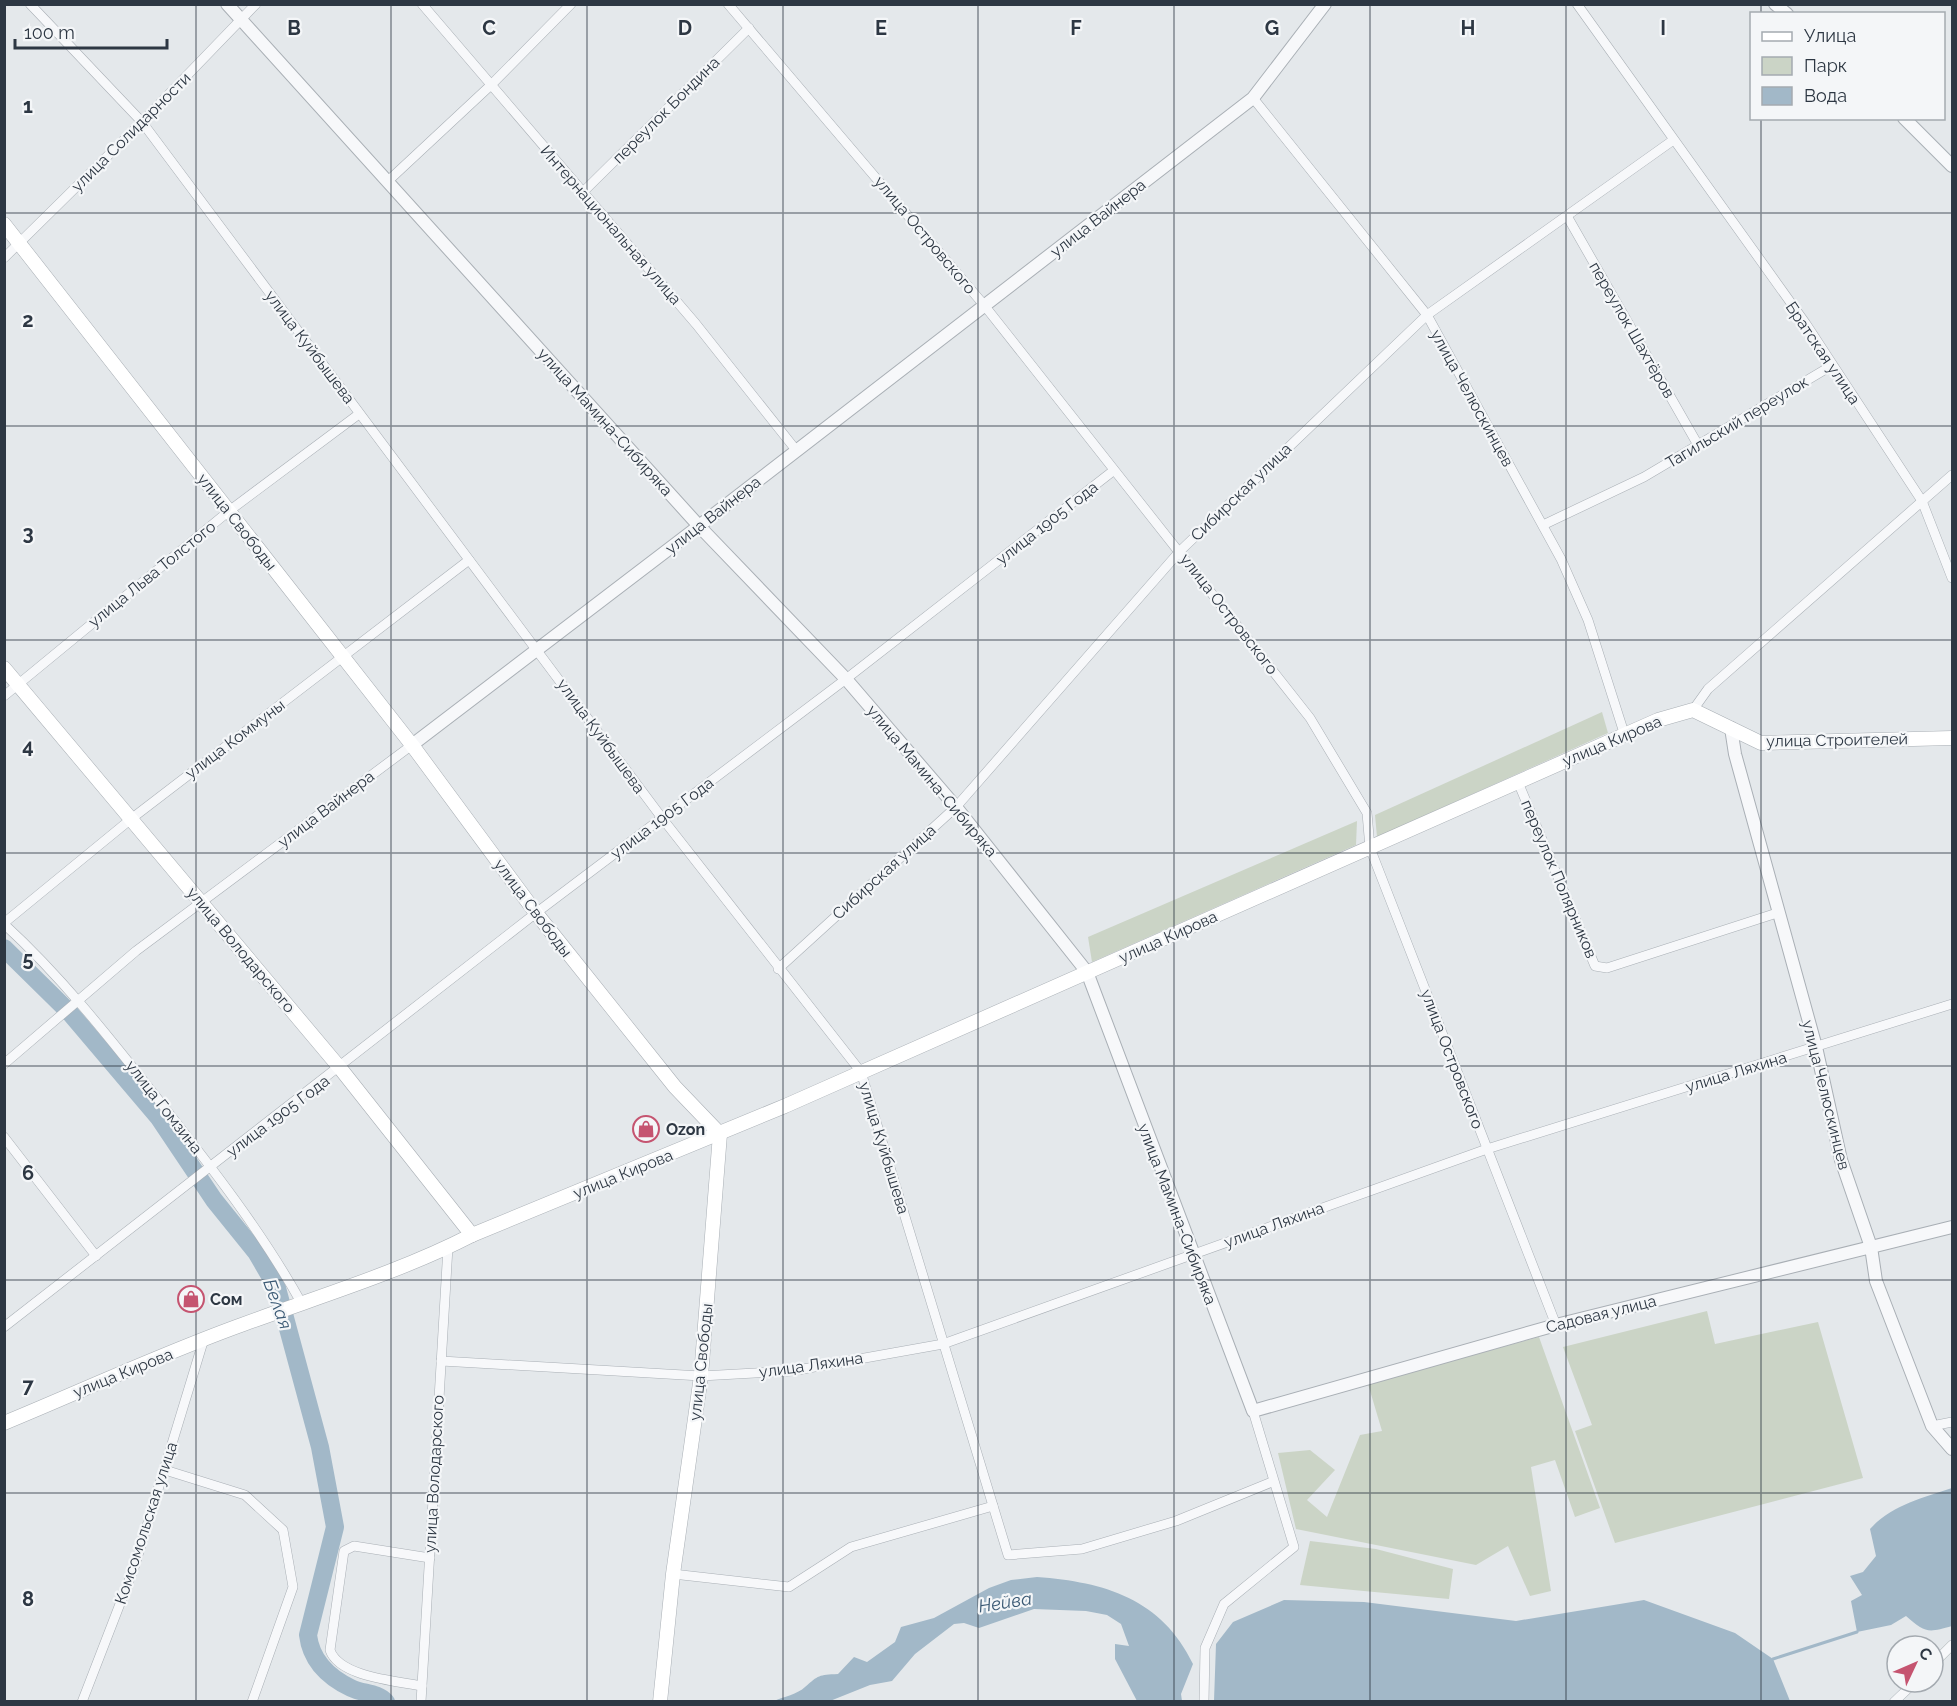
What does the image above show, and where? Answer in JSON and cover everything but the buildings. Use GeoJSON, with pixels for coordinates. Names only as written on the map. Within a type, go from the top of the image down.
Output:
{"type":"FeatureCollection","features":[{"type":"Feature","properties":{"kind":"main road","name":"улица Свободы"},"geometry":{"type":"LineString","coordinates":[[4,224],[342,658],[412,744],[536,914],[675,1087],[720,1134],[701,1376],[673,1574],[660,1701]]}},
{"type":"Feature","properties":{"kind":"main road","name":"улица Володарского"},"geometry":{"type":"LineString","coordinates":[[4,668],[340,1068],[472,1235]]}},
{"type":"Feature","properties":{"kind":"main road","name":"улица Строителей"},"geometry":{"type":"LineString","coordinates":[[1692,710],[1761,743],[1953,738]]}},
{"type":"Feature","properties":{"kind":"main road","name":"улица Кирова"},"geometry":{"type":"LineString","coordinates":[[4,1423],[242,1324],[302,1304],[448,1247],[472,1235],[720,1134],[1658,720],[1692,710]]}},
{"type":"Feature","properties":{"kind":"street","name":"улица Куйбышева"},"geometry":{"type":"LineString","coordinates":[[30,4],[142,122],[662,818],[778,969],[861,1072],[1008,1555],[1082,1549],[1176,1521],[1272,1482]]}},
{"type":"Feature","properties":{"kind":"street","name":"улица Мамина-Сибиряка"},"geometry":{"type":"LineString","coordinates":[[227,4],[699,526],[846,679],[956,807],[1087,972],[1253,1411],[1272,1482],[1294,1547],[1224,1604],[1205,1647],[1204,1701]]}},
{"type":"Feature","properties":{"kind":"street","name":"улица Солидарности"},"geometry":{"type":"LineString","coordinates":[[4,258],[142,122],[256,4]]}},
{"type":"Feature","properties":{"kind":"street","name":"Интернациональная улица"},"geometry":{"type":"LineString","coordinates":[[422,4],[696,324],[796,450]]}},
{"type":"Feature","properties":{"kind":"street"},"geometry":{"type":"LineString","coordinates":[[388,181],[491,86],[571,4]]}},
{"type":"Feature","properties":{"kind":"street","name":"улица Островского"},"geometry":{"type":"LineString","coordinates":[[728,4],[984,305],[1310,718],[1367,813],[1370,848],[1556,1325]]}},
{"type":"Feature","properties":{"kind":"street","name":"улица Вайнера"},"geometry":{"type":"LineString","coordinates":[[4,1065],[136,951],[699,526],[1254,98],[1325,4]]}},
{"type":"Feature","properties":{"kind":"street","name":"Братская улица"},"geometry":{"type":"LineString","coordinates":[[1577,4],[1672,141],[1806,324],[1831,366],[1922,501],[1953,578]]}},
{"type":"Feature","properties":{"kind":"street","name":"переулок Бондина"},"geometry":{"type":"LineString","coordinates":[[583,192],[749,28]]}},
{"type":"Feature","properties":{"kind":"street","name":"улица Челюскинцев"},"geometry":{"type":"LineString","coordinates":[[1254,98],[1427,315],[1543,525],[1588,620],[1625,736]]}},
{"type":"Feature","properties":{"kind":"street"},"geometry":{"type":"LineString","coordinates":[[1906,120],[1953,166]]}},
{"type":"Feature","properties":{"kind":"street","name":"Сибирская улица"},"geometry":{"type":"LineString","coordinates":[[778,969],[956,807],[1180,551],[1427,315],[1672,141]]}},
{"type":"Feature","properties":{"kind":"street","name":"переулок Шахтёров"},"geometry":{"type":"LineString","coordinates":[[1567,216],[1698,445]]}},
{"type":"Feature","properties":{"kind":"street","name":"Тагильский переулок"},"geometry":{"type":"LineString","coordinates":[[1543,525],[1644,477],[1831,366]]}},
{"type":"Feature","properties":{"kind":"street","name":"улица Льва Толстого"},"geometry":{"type":"LineString","coordinates":[[4,696],[229,511],[359,414]]}},
{"type":"Feature","properties":{"kind":"street","name":"улица 1905 Года"},"geometry":{"type":"LineString","coordinates":[[96,1256],[536,914],[846,679],[1113,471]]}},
{"type":"Feature","properties":{"kind":"street"},"geometry":{"type":"LineString","coordinates":[[1692,710],[1707,689],[1953,475]]}},
{"type":"Feature","properties":{"kind":"street","name":"улица Коммуны"},"geometry":{"type":"LineString","coordinates":[[4,924],[131,819],[470,560]]}},
{"type":"Feature","properties":{"kind":"street","name":"улица Челюскинцев"},"geometry":{"type":"LineString","coordinates":[[1731,728],[1735,754],[1777,914],[1816,1047],[1841,1160],[1871,1247],[1876,1281],[1932,1426],[1953,1449]]}},
{"type":"Feature","properties":{"kind":"street","name":"переулок Полярников"},"geometry":{"type":"LineString","coordinates":[[1518,782],[1595,966],[1607,968],[1777,914]]}},
{"type":"Feature","properties":{"kind":"street","name":"улица Гомзина"},"geometry":{"type":"LineString","coordinates":[[4,924],[32,950],[78,1002],[211,1167],[272,1251],[302,1304]]}},
{"type":"Feature","properties":{"kind":"street","name":"улица Ляхина"},"geometry":{"type":"LineString","coordinates":[[441,1361],[701,1376],[792,1371],[943,1344],[1487,1149],[1953,1004]]}},
{"type":"Feature","properties":{"kind":"street"},"geometry":{"type":"LineString","coordinates":[[4,1137],[96,1256],[4,1327]]}},
{"type":"Feature","properties":{"kind":"street","name":"Садовая улица"},"geometry":{"type":"LineString","coordinates":[[1253,1411],[1556,1325],[1953,1227]]}},
{"type":"Feature","properties":{"kind":"street","name":"улица Володарского"},"geometry":{"type":"LineString","coordinates":[[421,1701],[448,1247]]}},
{"type":"Feature","properties":{"kind":"street","name":"Комсомольская улица"},"geometry":{"type":"LineString","coordinates":[[82,1701],[135,1565],[203,1342]]}},
{"type":"Feature","properties":{"kind":"street"},"geometry":{"type":"LineString","coordinates":[[1932,1426],[1953,1422]]}},
{"type":"Feature","properties":{"kind":"street"},"geometry":{"type":"LineString","coordinates":[[165,1470],[245,1495],[283,1530],[293,1587],[252,1701]]}},
{"type":"Feature","properties":{"kind":"street"},"geometry":{"type":"LineString","coordinates":[[673,1574],[789,1587],[851,1547],[993,1506]]}},
{"type":"Feature","properties":{"kind":"street"},"geometry":{"type":"LineString","coordinates":[[422,1686],[350,1670],[332,1657],[330,1650],[344,1551],[354,1546],[430,1558]]}},
{"type":"Feature","properties":{"kind":"green space"},"geometry":{"type":"Polygon","coordinates":[[[1602,712],[1608,733],[1377,837],[1375,815],[1602,712]]]}},
{"type":"Feature","properties":{"kind":"green space"},"geometry":{"type":"Polygon","coordinates":[[[1357,821],[1356,845],[1092,962],[1088,937],[1357,821]]]}},
{"type":"Feature","properties":{"kind":"green space"},"geometry":{"type":"Polygon","coordinates":[[[1707,1311],[1715,1344],[1818,1322],[1863,1478],[1615,1543],[1575,1431],[1592,1425],[1563,1347],[1707,1311]]]}},
{"type":"Feature","properties":{"kind":"green space"},"geometry":{"type":"Polygon","coordinates":[[[1539,1337],[1600,1508],[1575,1517],[1555,1460],[1531,1467],[1551,1591],[1530,1596],[1508,1546],[1476,1565],[1296,1529],[1278,1453],[1310,1450],[1335,1470],[1307,1500],[1327,1517],[1360,1435],[1382,1431],[1368,1384],[1539,1337]]]}},
{"type":"Feature","properties":{"kind":"green space"},"geometry":{"type":"Polygon","coordinates":[[[1310,1541],[1376,1549],[1453,1569],[1449,1599],[1300,1585],[1310,1541]]]}},
{"type":"Feature","properties":{"kind":"water"},"geometry":{"type":"Polygon","coordinates":[[[1952,1488],[1952,1626],[1927,1630],[1906,1616],[1891,1625],[1857,1632],[1851,1601],[1862,1595],[1850,1576],[1863,1572],[1876,1556],[1870,1529],[1898,1508],[1952,1488]]]}},
{"type":"Feature","properties":{"kind":"water","name":"Нейва"},"geometry":{"type":"Polygon","coordinates":[[[1037,1577],[1086,1584],[1108,1590],[1148,1609],[1180,1642],[1193,1664],[1181,1694],[1182,1701],[1137,1701],[1115,1659],[1115,1644],[1129,1646],[1121,1624],[1107,1615],[1086,1611],[1034,1609],[979,1628],[964,1623],[954,1624],[915,1654],[892,1681],[870,1685],[830,1701],[774,1701],[798,1692],[819,1676],[838,1674],[854,1657],[867,1662],[895,1642],[901,1627],[934,1618],[989,1588],[1011,1580],[1037,1577]]]}},
{"type":"Feature","properties":{"kind":"water"},"geometry":{"type":"Polygon","coordinates":[[[1284,1600],[1364,1602],[1516,1621],[1644,1600],[1735,1633],[1773,1659],[1790,1701],[1214,1701],[1216,1644],[1233,1622],[1284,1600]]]}},
{"type":"Feature","properties":{"kind":"waterway","name":"Белая"},"geometry":{"type":"LineString","coordinates":[[4,948],[70,1013],[159,1118],[214,1200],[256,1252],[277,1288],[320,1447],[335,1527],[308,1635],[310,1644],[317,1660],[335,1679],[356,1690],[378,1696],[386,1702]]}},
{"type":"Feature","properties":{"kind":"waterway"},"geometry":{"type":"LineString","coordinates":[[1773,1659],[1857,1632]]}},
{"type":"Feature","properties":{"kind":"place","name":"Ozon"},"geometry":{"type":"Point","coordinates":[646,1129]}},
{"type":"Feature","properties":{"kind":"place","name":"Сом"},"geometry":{"type":"Point","coordinates":[191,1299]}}]}
